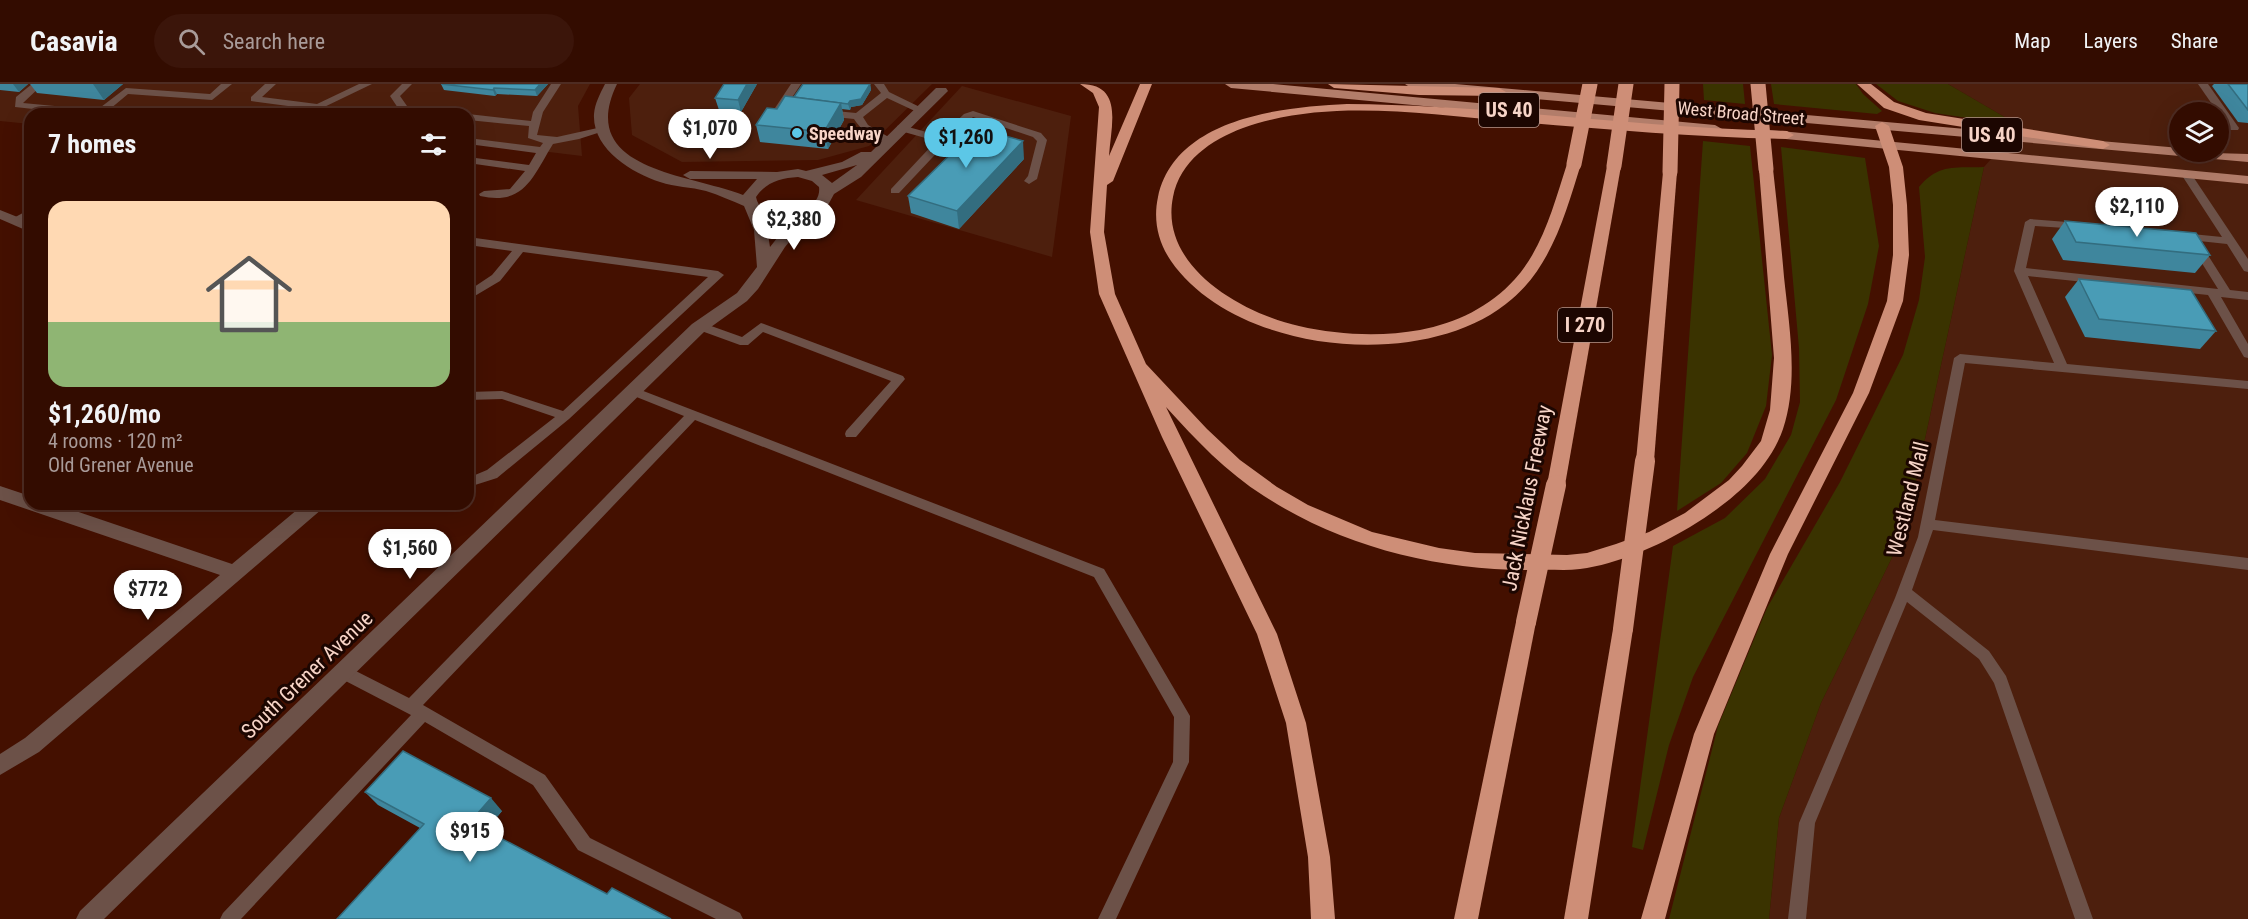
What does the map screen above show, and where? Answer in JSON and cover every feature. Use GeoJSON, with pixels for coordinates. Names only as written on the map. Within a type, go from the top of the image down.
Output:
{"type":"FeatureCollection","features":[{"type":"Feature","properties":{"kind":"highway"},"geometry":{"type":"LineString","coordinates":[[1086,84],[1098,91],[1106,107],[1097,232],[1107,294],[1267,633],[1296,723],[1319,856],[1323,919]]}},
{"type":"Feature","properties":{"kind":"highway"},"geometry":{"type":"LineString","coordinates":[[1100,193],[1146,84]]}},
{"type":"Feature","properties":{"kind":"highway"},"geometry":{"type":"LineString","coordinates":[[1334,84],[1419,91],[1499,93]]}},
{"type":"Feature","properties":{"kind":"highway"},"geometry":{"type":"LineString","coordinates":[[1590,84],[1574,164],[1550,238],[1508,296],[1476,317],[1443,329],[1407,338],[1364,340],[1292,330],[1261,320],[1234,307],[1189,274],[1174,254],[1164,234],[1162,214],[1165,195],[1172,176],[1184,159],[1201,144],[1224,130],[1269,116],[1316,110],[1390,108],[1705,134],[1787,135]]}},
{"type":"Feature","properties":{"kind":"highway","name":"Jack Nicklaus Freeway"},"geometry":{"type":"LineString","coordinates":[[1466,919],[1556,485],[1614,166],[1626,84]]}},
{"type":"Feature","properties":{"kind":"highway"},"geometry":{"type":"LineString","coordinates":[[1576,919],[1623,629],[1645,461],[1670,172],[1672,84]]}},
{"type":"Feature","properties":{"kind":"highway"},"geometry":{"type":"LineString","coordinates":[[1139,366],[1195,428],[1222,454],[1269,491],[1332,526],[1398,546],[1466,560],[1524,563],[1586,561],[1652,539],[1695,516],[1732,489],[1766,446],[1774,428],[1784,356],[1758,84]]}},
{"type":"Feature","properties":{"kind":"highway"},"geometry":{"type":"LineString","coordinates":[[1863,84],[1888,105],[1924,117],[2103,145]]}},
{"type":"Feature","properties":{"kind":"highway"},"geometry":{"type":"LineString","coordinates":[[1653,919],[1704,734],[1779,554],[1860,393],[1895,301],[1901,255],[1901,230],[1896,167],[1882,126]]}},
{"type":"Feature","properties":{"kind":"main road","name":"West Broad Street"},"geometry":{"type":"LineString","coordinates":[[1231,84],[2248,180]]}},
{"type":"Feature","properties":{"kind":"main road","name":"West Broad Street"},"geometry":{"type":"LineString","coordinates":[[1411,84],[2248,158]]}},
{"type":"Feature","properties":{"kind":"street"},"geometry":{"type":"LineString","coordinates":[[611,84],[600,107],[599,122],[605,138],[638,167],[661,177],[705,187],[778,219],[803,216],[819,208],[826,200],[828,192],[820,178],[798,172],[704,176],[638,167]]}},
{"type":"Feature","properties":{"kind":"street"},"geometry":{"type":"LineString","coordinates":[[828,192],[856,174],[941,91]]}},
{"type":"Feature","properties":{"kind":"street"},"geometry":{"type":"LineString","coordinates":[[810,174],[847,165],[888,141]]}},
{"type":"Feature","properties":{"kind":"street"},"geometry":{"type":"LineString","coordinates":[[764,266],[761,230],[749,197],[753,189],[761,182],[780,174]]}},
{"type":"Feature","properties":{"kind":"street"},"geometry":{"type":"LineString","coordinates":[[0,214],[24,224]]}},
{"type":"Feature","properties":{"kind":"street","name":"South Grener Avenue"},"geometry":{"type":"LineString","coordinates":[[88,919],[341,671],[700,326],[742,297],[803,216]]}},
{"type":"Feature","properties":{"kind":"street"},"geometry":{"type":"LineString","coordinates":[[0,493],[24,500]]}},
{"type":"Feature","properties":{"kind":"street"},"geometry":{"type":"LineString","coordinates":[[52,510],[234,572]]}},
{"type":"Feature","properties":{"kind":"street"},"geometry":{"type":"LineString","coordinates":[[0,765],[32,745],[309,510]]}},
{"type":"Feature","properties":{"kind":"lane"},"geometry":{"type":"LineString","coordinates":[[38,84],[19,99],[18,105],[50,108]]}},
{"type":"Feature","properties":{"kind":"lane"},"geometry":{"type":"LineString","coordinates":[[108,108],[130,87],[212,97],[227,84]]}},
{"type":"Feature","properties":{"kind":"lane"},"geometry":{"type":"LineString","coordinates":[[271,84],[255,99],[318,107],[367,84]]}},
{"type":"Feature","properties":{"kind":"lane"},"geometry":{"type":"LineString","coordinates":[[403,108],[395,96],[407,84]]}},
{"type":"Feature","properties":{"kind":"lane"},"geometry":{"type":"LineString","coordinates":[[556,84],[538,112],[532,136],[538,140],[549,141],[602,130]]}},
{"type":"Feature","properties":{"kind":"lane"},"geometry":{"type":"LineString","coordinates":[[791,109],[780,108],[796,84]]}},
{"type":"Feature","properties":{"kind":"lane"},"geometry":{"type":"LineString","coordinates":[[879,84],[886,94],[921,110]]}},
{"type":"Feature","properties":{"kind":"lane"},"geometry":{"type":"LineString","coordinates":[[2203,84],[2234,128]]}},
{"type":"Feature","properties":{"kind":"lane"},"geometry":{"type":"LineString","coordinates":[[813,111],[858,116],[886,94]]}},
{"type":"Feature","properties":{"kind":"lane"},"geometry":{"type":"LineString","coordinates":[[895,191],[970,114],[1037,135],[1042,140],[1033,177],[1029,181]]}},
{"type":"Feature","properties":{"kind":"lane"},"geometry":{"type":"LineString","coordinates":[[858,116],[864,127],[888,141]]}},
{"type":"Feature","properties":{"kind":"lane"},"geometry":{"type":"LineString","coordinates":[[474,118],[535,124]]}},
{"type":"Feature","properties":{"kind":"lane"},"geometry":{"type":"LineString","coordinates":[[902,128],[943,140]]}},
{"type":"Feature","properties":{"kind":"lane"},"geometry":{"type":"LineString","coordinates":[[484,195],[509,195],[518,190],[549,141]]}},
{"type":"Feature","properties":{"kind":"lane"},"geometry":{"type":"LineString","coordinates":[[474,142],[543,151]]}},
{"type":"Feature","properties":{"kind":"lane"},"geometry":{"type":"LineString","coordinates":[[474,161],[532,169]]}},
{"type":"Feature","properties":{"kind":"lane"},"geometry":{"type":"LineString","coordinates":[[2186,174],[2248,268]]}},
{"type":"Feature","properties":{"kind":"lane"},"geometry":{"type":"LineString","coordinates":[[15,220],[24,215]]}},
{"type":"Feature","properties":{"kind":"lane"},"geometry":{"type":"LineString","coordinates":[[2062,366],[2020,272],[2030,222],[2087,227]]}},
{"type":"Feature","properties":{"kind":"lane"},"geometry":{"type":"LineString","coordinates":[[2168,235],[2231,241]]}},
{"type":"Feature","properties":{"kind":"lane"},"geometry":{"type":"LineString","coordinates":[[2192,237],[2226,293]]}},
{"type":"Feature","properties":{"kind":"lane"},"geometry":{"type":"LineString","coordinates":[[474,242],[718,275],[565,416],[492,474],[474,480]]}},
{"type":"Feature","properties":{"kind":"lane"},"geometry":{"type":"LineString","coordinates":[[474,292],[496,278],[520,248]]}},
{"type":"Feature","properties":{"kind":"lane"},"geometry":{"type":"LineString","coordinates":[[2020,272],[2248,296]]}},
{"type":"Feature","properties":{"kind":"lane"},"geometry":{"type":"LineString","coordinates":[[2211,292],[2248,354]]}},
{"type":"Feature","properties":{"kind":"lane"},"geometry":{"type":"LineString","coordinates":[[700,326],[744,342],[761,327],[899,379],[851,434]]}},
{"type":"Feature","properties":{"kind":"lane","name":"Westland Mall"},"geometry":{"type":"LineString","coordinates":[[1797,919],[1807,823],[1905,592],[1928,524],[1960,358],[2248,385]]}},
{"type":"Feature","properties":{"kind":"lane"},"geometry":{"type":"LineString","coordinates":[[633,391],[1099,573],[1182,716],[1181,762],[1107,919]]}},
{"type":"Feature","properties":{"kind":"lane"},"geometry":{"type":"LineString","coordinates":[[474,396],[502,396],[565,416]]}},
{"type":"Feature","properties":{"kind":"lane"},"geometry":{"type":"LineString","coordinates":[[229,919],[417,709],[694,414]]}},
{"type":"Feature","properties":{"kind":"lane"},"geometry":{"type":"LineString","coordinates":[[1928,524],[2248,564]]}},
{"type":"Feature","properties":{"kind":"lane"},"geometry":{"type":"LineString","coordinates":[[1905,592],[1977,649],[2001,681],[2084,919]]}},
{"type":"Feature","properties":{"kind":"lane"},"geometry":{"type":"LineString","coordinates":[[341,671],[417,709],[539,780],[584,844],[734,919]]}},
{"type":"Feature","properties":{"kind":"shaded area"},"geometry":{"type":"Polygon","coordinates":[[[0,84],[590,84],[578,106],[582,156],[474,143],[474,108],[24,108],[24,123],[0,121],[0,84]]]}},
{"type":"Feature","properties":{"kind":"shaded area"},"geometry":{"type":"Polygon","coordinates":[[[640,84],[932,84],[869,146],[818,160],[682,162],[632,135],[629,98],[640,84]]]}},
{"type":"Feature","properties":{"kind":"shaded area"},"geometry":{"type":"Polygon","coordinates":[[[1703,84],[1743,84],[1745,104],[1704,100],[1703,84]]]}},
{"type":"Feature","properties":{"kind":"shaded area"},"geometry":{"type":"Polygon","coordinates":[[[1771,84],[1856,84],[1863,94],[1882,111],[1877,114],[1774,104],[1771,84]]]}},
{"type":"Feature","properties":{"kind":"shaded area"},"geometry":{"type":"Polygon","coordinates":[[[1876,84],[1948,84],[2020,126],[1935,113],[1898,101],[1876,84]]]}},
{"type":"Feature","properties":{"kind":"shaded area"},"geometry":{"type":"Polygon","coordinates":[[[1948,84],[2248,84],[2248,919],[1769,919],[1779,818],[1821,703],[1905,531],[1984,167],[2020,126],[1948,84]]]}},
{"type":"Feature","properties":{"kind":"shaded area"},"geometry":{"type":"Polygon","coordinates":[[[962,86],[1071,116],[1052,257],[856,200],[962,86]]]}},
{"type":"Feature","properties":{"kind":"shaded area"},"geometry":{"type":"Polygon","coordinates":[[[1703,141],[1750,146],[1772,355],[1766,406],[1747,453],[1721,483],[1677,511],[1703,141]]]}},
{"type":"Feature","properties":{"kind":"shaded area"},"geometry":{"type":"Polygon","coordinates":[[[1781,147],[1865,158],[1879,246],[1868,304],[1836,400],[1693,677],[1669,745],[1643,850],[1632,847],[1673,546],[1725,518],[1765,479],[1791,435],[1800,402],[1799,348],[1781,147]]]}},
{"type":"Feature","properties":{"kind":"shaded area"},"geometry":{"type":"Polygon","coordinates":[[[1957,167],[1984,167],[1905,531],[1821,703],[1779,818],[1769,919],[1669,919],[1718,726],[1767,608],[1840,482],[1903,355],[1919,300],[1925,257],[1919,187],[1926,179],[1941,170],[1957,167]]]}},
{"type":"Feature","properties":{"kind":"building"},"geometry":{"type":"Polygon","coordinates":[[[441,84],[540,84],[535,90],[494,88],[493,90],[441,84]]]}},
{"type":"Feature","properties":{"kind":"building"},"geometry":{"type":"Polygon","coordinates":[[[724,84],[747,84],[738,100],[715,98],[724,84]]]}},
{"type":"Feature","properties":{"kind":"building"},"geometry":{"type":"Polygon","coordinates":[[[803,84],[870,84],[861,99],[850,101],[848,104],[794,97],[803,84]]]}},
{"type":"Feature","properties":{"kind":"building"},"geometry":{"type":"Polygon","coordinates":[[[2228,84],[2248,84],[2248,110],[2228,84]]]}},
{"type":"Feature","properties":{"kind":"building"},"geometry":{"type":"Polygon","coordinates":[[[785,96],[841,103],[824,132],[756,125],[767,108],[777,109],[785,96]]]}},
{"type":"Feature","properties":{"kind":"building"},"geometry":{"type":"Polygon","coordinates":[[[977,128],[1023,141],[957,211],[908,196],[977,128]]]}},
{"type":"Feature","properties":{"kind":"building"},"geometry":{"type":"Polygon","coordinates":[[[2065,221],[2196,233],[2210,255],[2076,242],[2065,221]]]}},
{"type":"Feature","properties":{"kind":"building"},"geometry":{"type":"Polygon","coordinates":[[[2079,279],[2191,290],[2216,331],[2099,319],[2079,279]]]}},
{"type":"Feature","properties":{"kind":"building"},"geometry":{"type":"Polygon","coordinates":[[[403,751],[491,798],[470,822],[607,894],[612,888],[671,919],[337,919],[424,824],[365,792],[403,751]]]}},
{"type":"Feature","properties":{"kind":"place","name":"Speedway"},"geometry":{"type":"Point","coordinates":[797,133]}}]}
